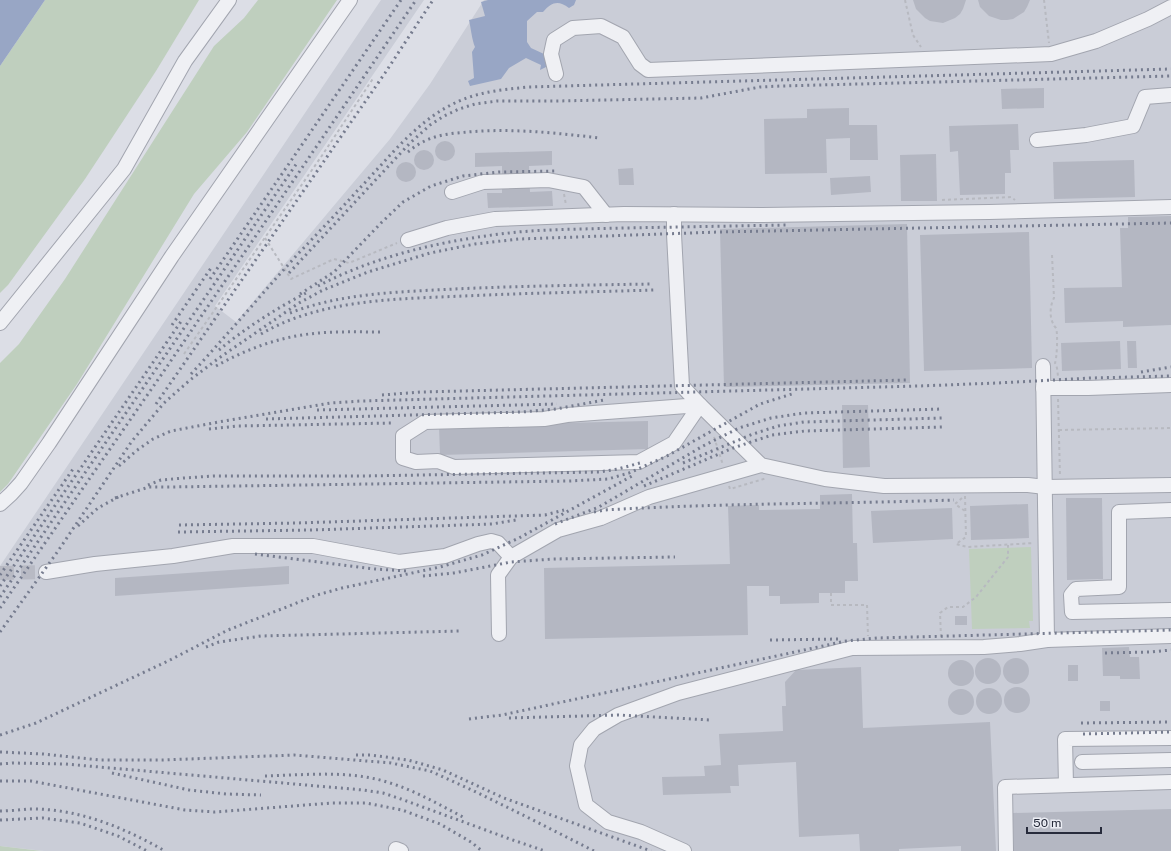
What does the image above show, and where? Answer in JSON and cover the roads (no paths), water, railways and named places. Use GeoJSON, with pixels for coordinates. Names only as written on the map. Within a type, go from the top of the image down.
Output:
{"type":"FeatureCollection","features":[{"type":"Feature","properties":{"kind":"lane"},"geometry":{"type":"LineString","coordinates":[[0,322],[124,169],[185,61],[229,0]]}},
{"type":"Feature","properties":{"kind":"lane"},"geometry":{"type":"LineString","coordinates":[[0,504],[21,483],[46,448],[172,256],[350,0]]}},
{"type":"Feature","properties":{"kind":"lane"},"geometry":{"type":"LineString","coordinates":[[556,74],[551,54],[554,40],[573,28],[601,26],[623,37],[640,64],[648,70],[1050,54],[1096,41],[1148,19],[1171,7]]}},
{"type":"Feature","properties":{"kind":"lane"},"geometry":{"type":"LineString","coordinates":[[1037,140],[1086,135],[1133,126],[1146,97],[1171,95]]}},
{"type":"Feature","properties":{"kind":"lane"},"geometry":{"type":"LineString","coordinates":[[452,192],[483,182],[548,180],[584,187],[606,214]]}},
{"type":"Feature","properties":{"kind":"lane"},"geometry":{"type":"LineString","coordinates":[[408,240],[447,228],[496,219],[606,214],[760,215],[988,212],[1171,207]]}},
{"type":"Feature","properties":{"kind":"lane"},"geometry":{"type":"LineString","coordinates":[[674,214],[682,386],[761,465]]}},
{"type":"Feature","properties":{"kind":"lane"},"geometry":{"type":"LineString","coordinates":[[1043,366],[1047,640]]}},
{"type":"Feature","properties":{"kind":"lane"},"geometry":{"type":"LineString","coordinates":[[1043,388],[1171,385]]}},
{"type":"Feature","properties":{"kind":"lane"},"geometry":{"type":"LineString","coordinates":[[700,405],[674,443],[639,462],[454,466],[438,461],[416,462],[403,458],[403,436],[425,422],[544,419],[567,415],[700,405]]}},
{"type":"Feature","properties":{"kind":"lane"},"geometry":{"type":"LineString","coordinates":[[499,634],[498,575],[511,557],[558,530],[601,518],[649,497],[761,465],[825,479],[884,486],[1028,485],[1060,487],[1171,485]]}},
{"type":"Feature","properties":{"kind":"lane"},"geometry":{"type":"LineString","coordinates":[[1171,510],[1119,512],[1119,587],[1076,589],[1071,595],[1072,612],[1171,610]]}},
{"type":"Feature","properties":{"kind":"lane"},"geometry":{"type":"LineString","coordinates":[[46,572],[95,564],[174,556],[233,546],[313,546],[399,562],[445,556],[491,540],[498,543],[511,557]]}},
{"type":"Feature","properties":{"kind":"lane"},"geometry":{"type":"LineString","coordinates":[[684,851],[641,832],[608,822],[586,805],[577,766],[581,745],[594,729],[618,715],[678,693],[852,648],[984,647],[1047,640],[1171,636]]}},
{"type":"Feature","properties":{"kind":"lane"},"geometry":{"type":"LineString","coordinates":[[1066,785],[1065,739],[1171,738]]}},
{"type":"Feature","properties":{"kind":"lane"},"geometry":{"type":"LineString","coordinates":[[1082,762],[1171,760]]}},
{"type":"Feature","properties":{"kind":"lane"},"geometry":{"type":"LineString","coordinates":[[1006,851],[1005,787],[1171,782]]}},
{"type":"Feature","properties":{"kind":"water"},"geometry":{"type":"Polygon","coordinates":[[[0,0],[45,0],[0,66],[0,0]]]}},
{"type":"Feature","properties":{"kind":"water"},"geometry":{"type":"Polygon","coordinates":[[[488,0],[576,0],[574,5],[569,8],[558,3],[552,4],[543,12],[537,12],[527,21],[527,42],[531,48],[544,54],[548,60],[546,67],[540,70],[541,65],[526,58],[509,68],[501,79],[470,86],[468,81],[474,78],[472,52],[475,47],[469,20],[485,16],[481,2],[488,0]]]}},
{"type":"Feature","properties":{"kind":"tunnel"},"geometry":{"type":"LineString","coordinates":[[0,573],[46,572]]}},
{"type":"Feature","properties":{"kind":"railway"},"geometry":{"type":"LineString","coordinates":[[210,279],[401,0]]}},
{"type":"Feature","properties":{"kind":"railway"},"geometry":{"type":"LineString","coordinates":[[0,608],[166,368],[416,0]]}},
{"type":"Feature","properties":{"kind":"railway"},"geometry":{"type":"LineString","coordinates":[[156,404],[385,73],[433,0]]}},
{"type":"Feature","properties":{"kind":"railway"},"geometry":{"type":"LineString","coordinates":[[191,374],[296,256],[400,144],[436,114],[458,101],[487,92],[528,87],[1171,69]]}},
{"type":"Feature","properties":{"kind":"railway"},"geometry":{"type":"LineString","coordinates":[[289,273],[410,143],[430,125],[444,116],[475,104],[497,101],[701,98],[760,87],[781,86],[1171,76]]}},
{"type":"Feature","properties":{"kind":"railway"},"geometry":{"type":"LineString","coordinates":[[408,152],[419,144],[432,138],[468,132],[518,131],[600,138]]}},
{"type":"Feature","properties":{"kind":"railway"},"geometry":{"type":"LineString","coordinates":[[0,597],[297,163]]}},
{"type":"Feature","properties":{"kind":"railway"},"geometry":{"type":"LineString","coordinates":[[300,294],[334,272],[403,202],[431,186],[463,176],[499,172],[558,171]]}},
{"type":"Feature","properties":{"kind":"railway"},"geometry":{"type":"LineString","coordinates":[[0,632],[58,551],[132,441],[164,403],[190,380],[219,358],[299,303],[323,290],[368,272],[430,253],[475,244],[519,239],[719,232],[1171,223]]}},
{"type":"Feature","properties":{"kind":"railway"},"geometry":{"type":"LineString","coordinates":[[318,286],[365,265],[390,257],[441,244],[492,235],[558,230],[787,225]]}},
{"type":"Feature","properties":{"kind":"railway"},"geometry":{"type":"LineString","coordinates":[[172,325],[211,268]]}},
{"type":"Feature","properties":{"kind":"railway"},"geometry":{"type":"LineString","coordinates":[[290,313],[329,301],[350,297],[391,293],[504,287],[653,284]]}},
{"type":"Feature","properties":{"kind":"railway"},"geometry":{"type":"LineString","coordinates":[[261,334],[284,322],[308,314],[334,307],[386,300],[511,294],[654,290]]}},
{"type":"Feature","properties":{"kind":"railway"},"geometry":{"type":"LineString","coordinates":[[219,350],[261,319],[306,293]]}},
{"type":"Feature","properties":{"kind":"railway"},"geometry":{"type":"LineString","coordinates":[[0,586],[182,320]]}},
{"type":"Feature","properties":{"kind":"railway"},"geometry":{"type":"LineString","coordinates":[[216,366],[238,355],[285,338],[327,332],[383,332]]}},
{"type":"Feature","properties":{"kind":"railway"},"geometry":{"type":"LineString","coordinates":[[1141,372],[1171,367]]}},
{"type":"Feature","properties":{"kind":"railway"},"geometry":{"type":"LineString","coordinates":[[119,466],[153,439],[171,431],[331,403],[918,386],[1171,376]]}},
{"type":"Feature","properties":{"kind":"railway"},"geometry":{"type":"LineString","coordinates":[[382,395],[421,392],[908,380]]}},
{"type":"Feature","properties":{"kind":"railway"},"geometry":{"type":"LineString","coordinates":[[115,498],[149,487],[569,481],[608,479],[629,473],[667,456],[760,404],[795,393]]}},
{"type":"Feature","properties":{"kind":"railway"},"geometry":{"type":"LineString","coordinates":[[266,419],[522,412],[556,409],[604,400]]}},
{"type":"Feature","properties":{"kind":"railway"},"geometry":{"type":"LineString","coordinates":[[317,410],[557,404]]}},
{"type":"Feature","properties":{"kind":"railway"},"geometry":{"type":"LineString","coordinates":[[555,524],[599,507],[703,446],[739,428],[771,418],[804,413],[942,409]]}},
{"type":"Feature","properties":{"kind":"railway"},"geometry":{"type":"LineString","coordinates":[[683,463],[753,434],[778,426],[804,422],[942,418]]}},
{"type":"Feature","properties":{"kind":"railway"},"geometry":{"type":"LineString","coordinates":[[209,429],[238,426],[392,423]]}},
{"type":"Feature","properties":{"kind":"railway"},"geometry":{"type":"LineString","coordinates":[[644,486],[733,448],[772,435],[805,431],[942,427]]}},
{"type":"Feature","properties":{"kind":"railway"},"geometry":{"type":"LineString","coordinates":[[148,485],[161,480],[214,476],[362,476],[599,472],[640,463]]}},
{"type":"Feature","properties":{"kind":"railway"},"geometry":{"type":"LineString","coordinates":[[0,575],[73,469]]}},
{"type":"Feature","properties":{"kind":"railway"},"geometry":{"type":"LineString","coordinates":[[0,735],[36,723],[168,661],[228,630],[317,595],[342,588],[440,567],[482,555],[519,538],[632,476]]}},
{"type":"Feature","properties":{"kind":"railway"},"geometry":{"type":"LineString","coordinates":[[78,526],[98,508],[120,496]]}},
{"type":"Feature","properties":{"kind":"railway"},"geometry":{"type":"LineString","coordinates":[[594,512],[605,510],[692,506],[954,500]]}},
{"type":"Feature","properties":{"kind":"railway"},"geometry":{"type":"LineString","coordinates":[[179,525],[297,523],[545,515],[564,510]]}},
{"type":"Feature","properties":{"kind":"railway"},"geometry":{"type":"LineString","coordinates":[[178,532],[311,530],[492,524],[516,520]]}},
{"type":"Feature","properties":{"kind":"railway"},"geometry":{"type":"LineString","coordinates":[[255,554],[375,569],[408,571]]}},
{"type":"Feature","properties":{"kind":"railway"},"geometry":{"type":"LineString","coordinates":[[423,576],[454,573],[511,562],[553,559],[675,557]]}},
{"type":"Feature","properties":{"kind":"railway"},"geometry":{"type":"LineString","coordinates":[[469,719],[502,715],[846,641],[877,638],[1171,630]]}},
{"type":"Feature","properties":{"kind":"railway"},"geometry":{"type":"LineString","coordinates":[[206,647],[219,642],[261,636],[461,631]]}},
{"type":"Feature","properties":{"kind":"railway"},"geometry":{"type":"LineString","coordinates":[[770,640],[839,639]]}},
{"type":"Feature","properties":{"kind":"railway"},"geometry":{"type":"LineString","coordinates":[[1105,653],[1171,650]]}},
{"type":"Feature","properties":{"kind":"railway"},"geometry":{"type":"LineString","coordinates":[[509,718],[618,715],[711,720]]}},
{"type":"Feature","properties":{"kind":"railway"},"geometry":{"type":"LineString","coordinates":[[1081,723],[1171,722]]}},
{"type":"Feature","properties":{"kind":"railway"},"geometry":{"type":"LineString","coordinates":[[1083,734],[1171,732]]}},
{"type":"Feature","properties":{"kind":"railway"},"geometry":{"type":"LineString","coordinates":[[0,752],[43,754],[100,760],[163,760],[294,755],[391,763],[430,771],[474,791],[594,851]]}},
{"type":"Feature","properties":{"kind":"railway"},"geometry":{"type":"LineString","coordinates":[[356,755],[370,755],[408,760],[443,770],[504,798],[651,851]]}},
{"type":"Feature","properties":{"kind":"railway"},"geometry":{"type":"LineString","coordinates":[[0,764],[65,764],[383,793],[545,851]]}},
{"type":"Feature","properties":{"kind":"railway"},"geometry":{"type":"LineString","coordinates":[[112,773],[189,790],[226,794],[261,795]]}},
{"type":"Feature","properties":{"kind":"railway"},"geometry":{"type":"LineString","coordinates":[[265,776],[327,774],[372,778],[407,789],[463,817]]}},
{"type":"Feature","properties":{"kind":"railway"},"geometry":{"type":"LineString","coordinates":[[0,781],[31,781],[185,810],[215,812],[332,803],[366,803],[402,810],[440,824],[471,842],[482,851]]}},
{"type":"Feature","properties":{"kind":"railway"},"geometry":{"type":"LineString","coordinates":[[0,811],[28,809],[46,810],[82,816],[133,834],[165,851]]}},
{"type":"Feature","properties":{"kind":"railway"},"geometry":{"type":"LineString","coordinates":[[0,820],[43,818],[80,823],[118,836],[147,851]]}}]}
